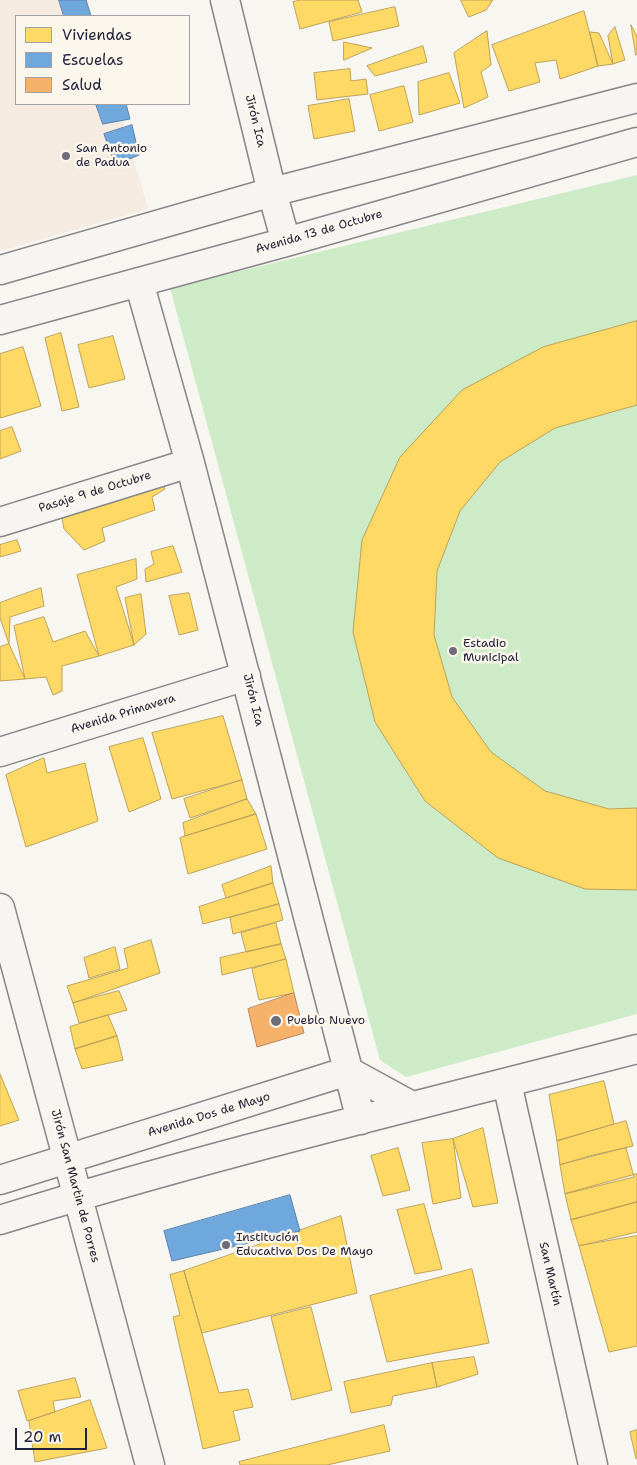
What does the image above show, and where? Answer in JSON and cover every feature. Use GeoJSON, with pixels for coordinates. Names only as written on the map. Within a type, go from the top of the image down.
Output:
{"type":"FeatureCollection","features":[{"type":"Feature","properties":{"kind":"street","name":"Jirón Ica"},"geometry":{"type":"LineString","coordinates":[[225,0],[286,242]]}},
{"type":"Feature","properties":{"kind":"street"},"geometry":{"type":"LineString","coordinates":[[0,270],[272,192],[637,98]]}},
{"type":"Feature","properties":{"kind":"street","name":"Avenida 13 de Octubre"},"geometry":{"type":"LineString","coordinates":[[0,320],[286,242],[637,142]]}},
{"type":"Feature","properties":{"kind":"street","name":"Jirón Ica"},"geometry":{"type":"LineString","coordinates":[[139,282],[190,462],[361,1120]]}},
{"type":"Feature","properties":{"kind":"street","name":"Pasaje 9 de Octubre"},"geometry":{"type":"LineString","coordinates":[[0,522],[190,462]]}},
{"type":"Feature","properties":{"kind":"street","name":"Avenida Primavera"},"geometry":{"type":"LineString","coordinates":[[0,752],[246,676]]}},
{"type":"Feature","properties":{"kind":"street","name":"Jirón San Martin de Porres"},"geometry":{"type":"LineString","coordinates":[[0,908],[150,1465]]}},
{"type":"Feature","properties":{"kind":"street"},"geometry":{"type":"LineString","coordinates":[[0,1220],[78,1196],[412,1106],[637,1049]]}},
{"type":"Feature","properties":{"kind":"street"},"geometry":{"type":"LineString","coordinates":[[348,1071],[412,1106]]}},
{"type":"Feature","properties":{"kind":"street","name":"Avenida Dos de Mayo"},"geometry":{"type":"LineString","coordinates":[[0,1180],[348,1071]]}},
{"type":"Feature","properties":{"kind":"street","name":"San Martín"},"geometry":{"type":"LineString","coordinates":[[507,1083],[593,1465]]}},
{"type":"Feature","properties":{"kind":"shaded area","name":"San Antonio de Padua"},"geometry":{"type":"Polygon","coordinates":[[[0,0],[88,0],[92,15],[15,15],[15,105],[118,105],[148,209],[0,251],[0,0]]]}},
{"type":"Feature","properties":{"kind":"green space","name":"Estadio Municipal"},"geometry":{"type":"Polygon","coordinates":[[[637,175],[637,1014],[406,1077],[380,1060],[170,288],[637,175]]]}},
{"type":"Feature","properties":{"kind":"building: Viviendas"},"geometry":{"type":"Polygon","coordinates":[[[301,0],[358,0],[362,12],[300,29],[293,2],[301,0]]]}},
{"type":"Feature","properties":{"kind":"building: Viviendas"},"geometry":{"type":"Polygon","coordinates":[[[461,0],[493,0],[486,10],[469,17],[461,0]]]}},
{"type":"Feature","properties":{"kind":"building: Viviendas"},"geometry":{"type":"Polygon","coordinates":[[[395,7],[399,26],[333,41],[329,22],[395,7]]]}},
{"type":"Feature","properties":{"kind":"building: Viviendas"},"geometry":{"type":"Polygon","coordinates":[[[584,11],[598,66],[560,79],[556,60],[535,63],[540,82],[509,91],[492,45],[584,11]]]}},
{"type":"Feature","properties":{"kind":"building: Viviendas"},"geometry":{"type":"Polygon","coordinates":[[[631,25],[637,36],[636,55],[631,25]]]}},
{"type":"Feature","properties":{"kind":"building: Viviendas"},"geometry":{"type":"Polygon","coordinates":[[[615,27],[625,60],[613,64],[608,36],[615,27]]]}},
{"type":"Feature","properties":{"kind":"building: Viviendas"},"geometry":{"type":"Polygon","coordinates":[[[487,31],[491,65],[481,72],[488,97],[464,108],[454,53],[487,31]]]}},
{"type":"Feature","properties":{"kind":"building: Viviendas"},"geometry":{"type":"Polygon","coordinates":[[[590,32],[599,33],[613,64],[598,66],[590,32]]]}},
{"type":"Feature","properties":{"kind":"building: Viviendas"},"geometry":{"type":"Polygon","coordinates":[[[344,42],[372,48],[344,60],[344,42]]]}},
{"type":"Feature","properties":{"kind":"building: Viviendas"},"geometry":{"type":"Polygon","coordinates":[[[423,46],[427,62],[375,76],[367,66],[423,46]]]}},
{"type":"Feature","properties":{"kind":"building: Viviendas"},"geometry":{"type":"Polygon","coordinates":[[[350,69],[351,81],[366,79],[368,94],[317,100],[314,73],[350,69]]]}},
{"type":"Feature","properties":{"kind":"building: Viviendas"},"geometry":{"type":"Polygon","coordinates":[[[449,73],[460,103],[419,115],[418,82],[449,73]]]}},
{"type":"Feature","properties":{"kind":"building: Viviendas"},"geometry":{"type":"Polygon","coordinates":[[[404,86],[413,122],[379,131],[370,95],[404,86]]]}},
{"type":"Feature","properties":{"kind":"building: Viviendas"},"geometry":{"type":"Polygon","coordinates":[[[349,99],[355,131],[314,139],[308,106],[349,99]]]}},
{"type":"Feature","properties":{"kind":"building: Viviendas"},"geometry":{"type":"Polygon","coordinates":[[[637,321],[637,405],[555,428],[500,462],[460,511],[437,571],[434,635],[452,697],[491,752],[545,791],[609,809],[637,808],[637,890],[585,889],[498,858],[425,801],[375,722],[353,632],[362,540],[400,457],[462,390],[543,347],[637,321]]]}},
{"type":"Feature","properties":{"kind":"building: Viviendas"},"geometry":{"type":"Polygon","coordinates":[[[61,333],[79,407],[62,411],[45,338],[61,333]]]}},
{"type":"Feature","properties":{"kind":"building: Viviendas"},"geometry":{"type":"Polygon","coordinates":[[[113,336],[125,379],[89,388],[78,345],[113,336]]]}},
{"type":"Feature","properties":{"kind":"building: Viviendas"},"geometry":{"type":"Polygon","coordinates":[[[23,347],[41,406],[0,418],[0,354],[23,347]]]}},
{"type":"Feature","properties":{"kind":"building: Viviendas"},"geometry":{"type":"Polygon","coordinates":[[[12,427],[21,451],[0,459],[0,431],[12,427]]]}},
{"type":"Feature","properties":{"kind":"building: Viviendas"},"geometry":{"type":"Polygon","coordinates":[[[160,476],[165,489],[152,497],[155,510],[102,528],[105,541],[84,550],[64,529],[61,512],[160,476]]]}},
{"type":"Feature","properties":{"kind":"building: Viviendas"},"geometry":{"type":"Polygon","coordinates":[[[17,540],[21,551],[0,557],[0,545],[17,540]]]}},
{"type":"Feature","properties":{"kind":"building: Viviendas"},"geometry":{"type":"Polygon","coordinates":[[[173,546],[182,572],[146,582],[145,569],[154,564],[151,552],[173,546]]]}},
{"type":"Feature","properties":{"kind":"building: Viviendas"},"geometry":{"type":"Polygon","coordinates":[[[136,559],[137,579],[116,587],[134,645],[99,656],[77,575],[136,559]]]}},
{"type":"Feature","properties":{"kind":"building: Viviendas"},"geometry":{"type":"Polygon","coordinates":[[[41,588],[44,606],[10,617],[9,644],[0,618],[0,603],[41,588]]]}},
{"type":"Feature","properties":{"kind":"building: Viviendas"},"geometry":{"type":"Polygon","coordinates":[[[189,593],[198,630],[179,635],[169,596],[189,593]]]}},
{"type":"Feature","properties":{"kind":"building: Viviendas"},"geometry":{"type":"Polygon","coordinates":[[[141,594],[146,634],[134,645],[125,598],[141,594]]]}},
{"type":"Feature","properties":{"kind":"building: Viviendas"},"geometry":{"type":"Polygon","coordinates":[[[44,617],[53,642],[85,631],[99,656],[62,666],[62,691],[53,695],[46,677],[25,679],[14,626],[44,617]]]}},
{"type":"Feature","properties":{"kind":"building: Viviendas"},"geometry":{"type":"Polygon","coordinates":[[[9,644],[25,679],[0,681],[0,647],[9,644]]]}},
{"type":"Feature","properties":{"kind":"building: Viviendas"},"geometry":{"type":"Polygon","coordinates":[[[223,716],[242,780],[172,799],[152,733],[223,716]]]}},
{"type":"Feature","properties":{"kind":"building: Viviendas"},"geometry":{"type":"Polygon","coordinates":[[[143,738],[161,799],[129,812],[109,747],[143,738]]]}},
{"type":"Feature","properties":{"kind":"building: Viviendas"},"geometry":{"type":"Polygon","coordinates":[[[44,758],[47,773],[85,763],[98,821],[26,847],[6,775],[44,758]]]}},
{"type":"Feature","properties":{"kind":"building: Viviendas"},"geometry":{"type":"Polygon","coordinates":[[[242,780],[247,799],[190,818],[184,799],[242,780]]]}},
{"type":"Feature","properties":{"kind":"building: Viviendas"},"geometry":{"type":"Polygon","coordinates":[[[247,799],[256,814],[185,836],[183,823],[247,799]]]}},
{"type":"Feature","properties":{"kind":"building: Viviendas"},"geometry":{"type":"Polygon","coordinates":[[[256,814],[267,849],[188,874],[180,838],[256,814]]]}},
{"type":"Feature","properties":{"kind":"building: Viviendas"},"geometry":{"type":"Polygon","coordinates":[[[271,866],[273,883],[226,898],[222,885],[271,866]]]}},
{"type":"Feature","properties":{"kind":"building: Viviendas"},"geometry":{"type":"Polygon","coordinates":[[[273,883],[279,904],[203,924],[199,907],[273,883]]]}},
{"type":"Feature","properties":{"kind":"building: Viviendas"},"geometry":{"type":"Polygon","coordinates":[[[279,904],[283,920],[233,934],[230,918],[279,904]]]}},
{"type":"Feature","properties":{"kind":"building: Viviendas"},"geometry":{"type":"Polygon","coordinates":[[[276,923],[281,944],[246,952],[241,933],[276,923]]]}},
{"type":"Feature","properties":{"kind":"building: Viviendas"},"geometry":{"type":"Polygon","coordinates":[[[151,940],[160,973],[73,1003],[67,986],[128,968],[124,949],[151,940]]]}},
{"type":"Feature","properties":{"kind":"building: Viviendas"},"geometry":{"type":"Polygon","coordinates":[[[281,944],[286,959],[222,975],[220,958],[281,944]]]}},
{"type":"Feature","properties":{"kind":"building: Viviendas"},"geometry":{"type":"Polygon","coordinates":[[[115,947],[120,969],[89,978],[84,958],[115,947]]]}},
{"type":"Feature","properties":{"kind":"building: Viviendas"},"geometry":{"type":"Polygon","coordinates":[[[286,959],[294,993],[259,1000],[252,969],[286,959]]]}},
{"type":"Feature","properties":{"kind":"building: Viviendas"},"geometry":{"type":"Polygon","coordinates":[[[119,991],[127,1010],[79,1023],[73,1003],[119,991]]]}},
{"type":"Feature","properties":{"kind":"building: Viviendas"},"geometry":{"type":"Polygon","coordinates":[[[108,1015],[117,1036],[75,1049],[70,1027],[108,1015]]]}},
{"type":"Feature","properties":{"kind":"building: Viviendas"},"geometry":{"type":"Polygon","coordinates":[[[117,1036],[123,1060],[82,1069],[75,1049],[117,1036]]]}},
{"type":"Feature","properties":{"kind":"building: Viviendas"},"geometry":{"type":"Polygon","coordinates":[[[0,1074],[19,1120],[0,1126],[0,1074]]]}},
{"type":"Feature","properties":{"kind":"building: Viviendas"},"geometry":{"type":"Polygon","coordinates":[[[604,1081],[614,1124],[557,1141],[549,1095],[604,1081]]]}},
{"type":"Feature","properties":{"kind":"building: Viviendas"},"geometry":{"type":"Polygon","coordinates":[[[626,1121],[633,1146],[560,1165],[557,1141],[626,1121]]]}},
{"type":"Feature","properties":{"kind":"building: Viviendas"},"geometry":{"type":"Polygon","coordinates":[[[483,1128],[498,1203],[473,1207],[453,1139],[483,1128]]]}},
{"type":"Feature","properties":{"kind":"building: Viviendas"},"geometry":{"type":"Polygon","coordinates":[[[453,1139],[461,1198],[433,1204],[422,1143],[453,1139]]]}},
{"type":"Feature","properties":{"kind":"building: Viviendas"},"geometry":{"type":"Polygon","coordinates":[[[398,1148],[410,1190],[383,1196],[371,1156],[398,1148]]]}},
{"type":"Feature","properties":{"kind":"building: Viviendas"},"geometry":{"type":"Polygon","coordinates":[[[626,1148],[634,1177],[565,1194],[560,1165],[626,1148]]]}},
{"type":"Feature","properties":{"kind":"building: Viviendas"},"geometry":{"type":"Polygon","coordinates":[[[637,1174],[637,1202],[571,1220],[565,1194],[637,1174]]]}},
{"type":"Feature","properties":{"kind":"building: Viviendas"},"geometry":{"type":"Polygon","coordinates":[[[637,1202],[637,1232],[579,1246],[571,1220],[637,1202]]]}},
{"type":"Feature","properties":{"kind":"building: Viviendas"},"geometry":{"type":"Polygon","coordinates":[[[424,1204],[442,1269],[415,1274],[397,1210],[424,1204]]]}},
{"type":"Feature","properties":{"kind":"building: Viviendas"},"geometry":{"type":"Polygon","coordinates":[[[341,1216],[357,1293],[202,1333],[184,1271],[341,1216]]]}},
{"type":"Feature","properties":{"kind":"building: Viviendas"},"geometry":{"type":"Polygon","coordinates":[[[637,1236],[637,1346],[609,1352],[579,1246],[637,1236]]]}},
{"type":"Feature","properties":{"kind":"building: Viviendas"},"geometry":{"type":"Polygon","coordinates":[[[472,1269],[489,1343],[387,1362],[370,1296],[472,1269]]]}},
{"type":"Feature","properties":{"kind":"building: Viviendas"},"geometry":{"type":"Polygon","coordinates":[[[184,1271],[219,1393],[248,1389],[253,1407],[233,1411],[240,1440],[203,1449],[173,1317],[180,1315],[170,1275],[184,1271]]]}},
{"type":"Feature","properties":{"kind":"building: Viviendas"},"geometry":{"type":"Polygon","coordinates":[[[311,1307],[332,1390],[292,1400],[271,1317],[311,1307]]]}},
{"type":"Feature","properties":{"kind":"building: Viviendas"},"geometry":{"type":"Polygon","coordinates":[[[474,1357],[478,1374],[437,1387],[432,1363],[474,1357]]]}},
{"type":"Feature","properties":{"kind":"building: Viviendas"},"geometry":{"type":"Polygon","coordinates":[[[432,1363],[437,1387],[393,1396],[391,1405],[351,1413],[344,1382],[432,1363]]]}},
{"type":"Feature","properties":{"kind":"building: Viviendas"},"geometry":{"type":"Polygon","coordinates":[[[75,1378],[81,1397],[53,1401],[55,1412],[27,1421],[18,1391],[75,1378]]]}},
{"type":"Feature","properties":{"kind":"building: Viviendas"},"geometry":{"type":"Polygon","coordinates":[[[90,1400],[107,1448],[35,1462],[29,1421],[90,1400]]]}},
{"type":"Feature","properties":{"kind":"building: Viviendas"},"geometry":{"type":"Polygon","coordinates":[[[384,1425],[390,1451],[327,1465],[240,1465],[239,1462],[384,1425]]]}},
{"type":"Feature","properties":{"kind":"building: Viviendas"},"geometry":{"type":"Polygon","coordinates":[[[637,1430],[637,1458],[636,1459],[630,1432],[637,1430]]]}},
{"type":"Feature","properties":{"kind":"building: Escuelas"},"geometry":{"type":"Polygon","coordinates":[[[59,0],[86,0],[91,15],[64,15],[59,0]]]}},
{"type":"Feature","properties":{"kind":"building: Escuelas"},"geometry":{"type":"Polygon","coordinates":[[[96,105],[126,105],[130,119],[103,124],[96,105]]]}},
{"type":"Feature","properties":{"kind":"building: Escuelas"},"geometry":{"type":"Polygon","coordinates":[[[132,125],[139,155],[115,165],[104,134],[132,125]]]}},
{"type":"Feature","properties":{"kind":"building: Escuelas"},"geometry":{"type":"Polygon","coordinates":[[[290,1195],[300,1231],[172,1261],[164,1231],[290,1195]]]}},
{"type":"Feature","properties":{"kind":"building: Salud","name":"Pueblo Nuevo"},"geometry":{"type":"Polygon","coordinates":[[[294,993],[304,1033],[257,1047],[248,1009],[294,993]]]}},
{"type":"Feature","properties":{"kind":"place","name":"San Antonio de Padua"},"geometry":{"type":"Point","coordinates":[66,156]}},
{"type":"Feature","properties":{"kind":"place","name":"Estadio Municipal"},"geometry":{"type":"Point","coordinates":[453,651]}},
{"type":"Feature","properties":{"kind":"place","name":"Pueblo Nuevo"},"geometry":{"type":"Point","coordinates":[276,1021]}},
{"type":"Feature","properties":{"kind":"place","name":"Institución Educativa Dos De Mayo"},"geometry":{"type":"Point","coordinates":[226,1245]}}]}
